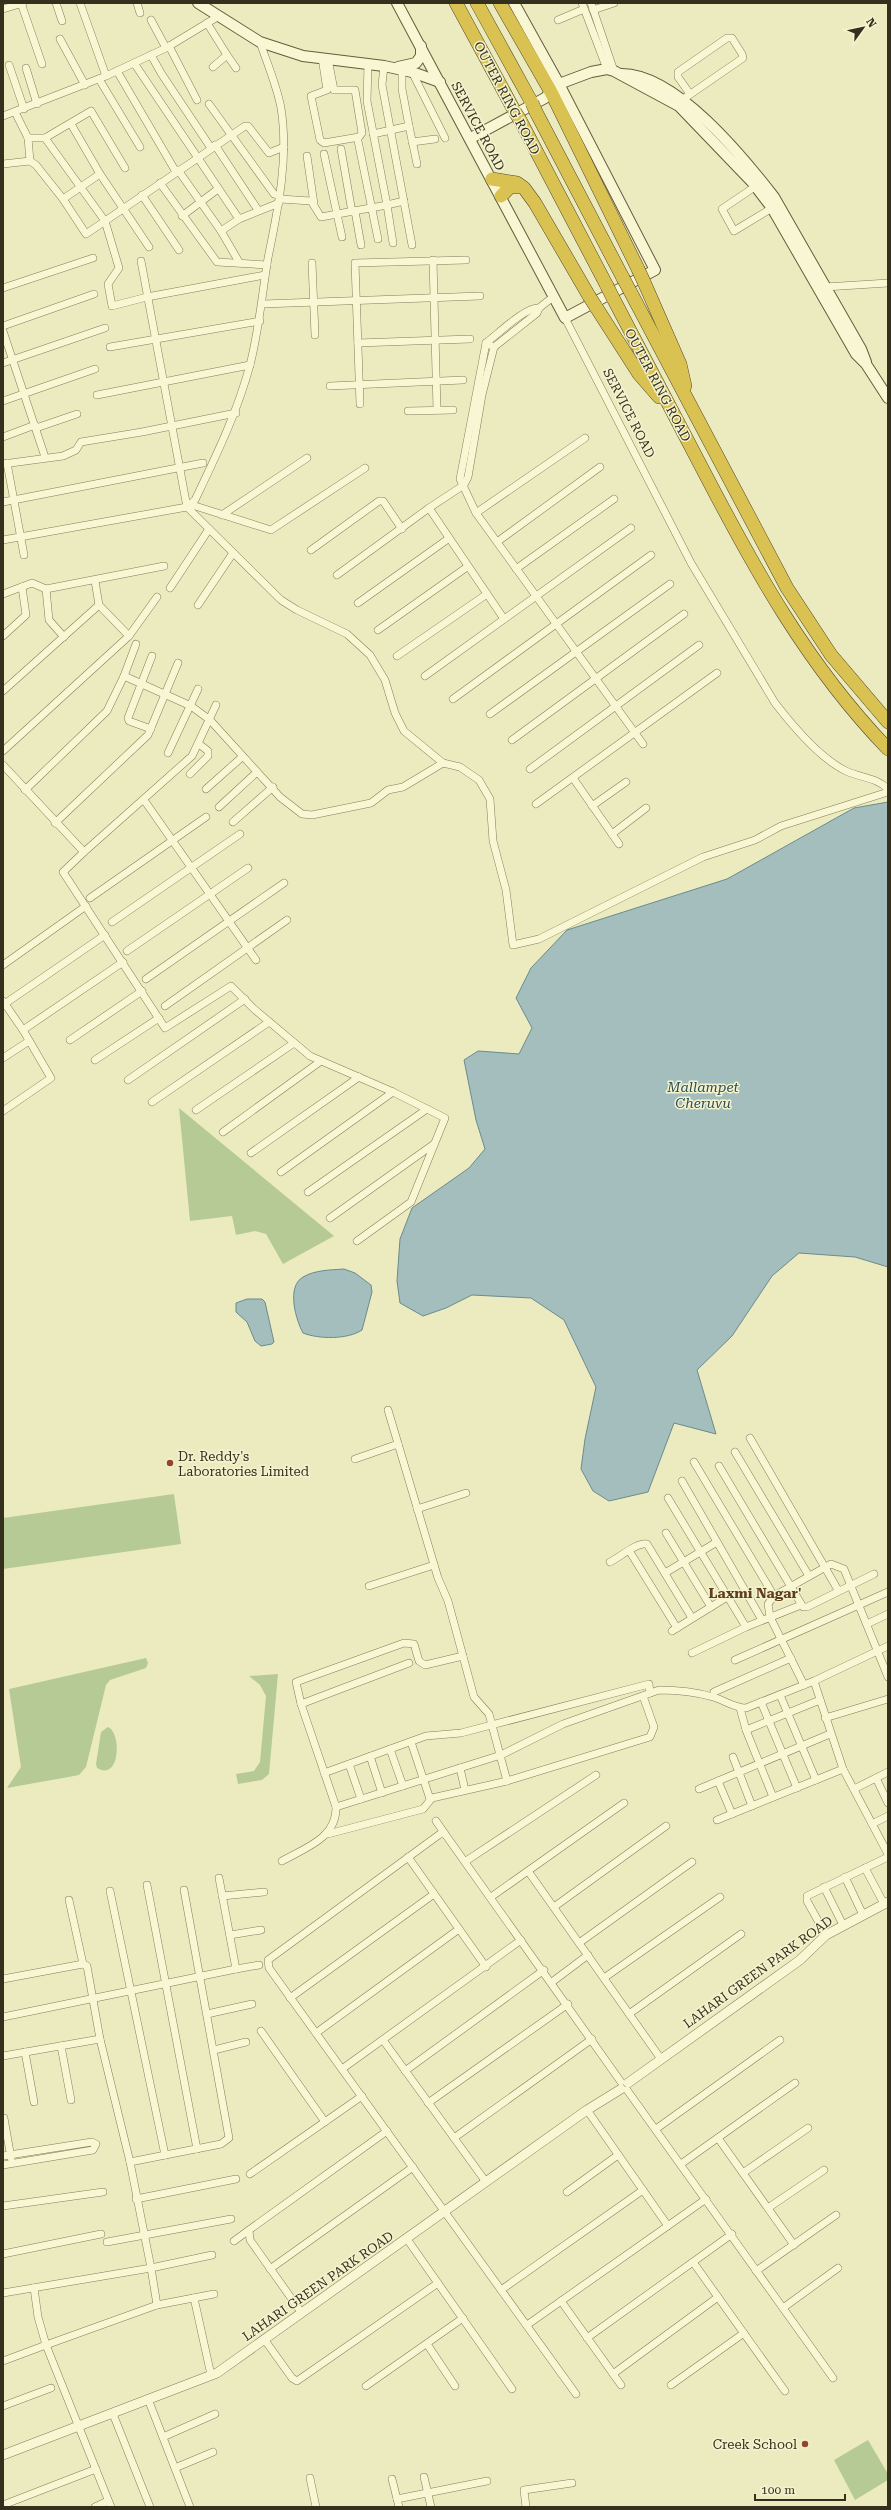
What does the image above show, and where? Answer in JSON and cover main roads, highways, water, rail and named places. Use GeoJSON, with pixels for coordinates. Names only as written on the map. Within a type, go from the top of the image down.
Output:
{"type":"FeatureCollection","features":[{"type":"Feature","properties":{"kind":"highway","name":"OUTER RING ROAD"},"geometry":{"type":"LineString","coordinates":[[456,3],[518,116],[745,550],[786,621],[833,687],[888,748]]}},
{"type":"Feature","properties":{"kind":"highway","name":"OUTER RING ROAD"},"geometry":{"type":"LineString","coordinates":[[477,3],[534,107],[761,542],[801,611],[847,676],[888,722]]}},
{"type":"Feature","properties":{"kind":"highway"},"geometry":{"type":"LineString","coordinates":[[500,3],[555,88],[680,364],[689,404]]}},
{"type":"Feature","properties":{"kind":"highway"},"geometry":{"type":"LineString","coordinates":[[492,179],[517,183],[524,188],[535,202],[593,302],[639,374],[673,414]]}},
{"type":"Feature","properties":{"kind":"highway"},"geometry":{"type":"LineString","coordinates":[[501,196],[510,187],[524,188]]}},
{"type":"Feature","properties":{"kind":"main road"},"geometry":{"type":"LineString","coordinates":[[198,3],[260,42],[303,56],[388,67],[407,71],[440,82]]}},
{"type":"Feature","properties":{"kind":"main road","name":"SERVICE ROAD"},"geometry":{"type":"LineString","coordinates":[[398,3],[471,138],[565,318],[655,270],[555,88]]}},
{"type":"Feature","properties":{"kind":"main road"},"geometry":{"type":"LineString","coordinates":[[514,3],[555,88]]}},
{"type":"Feature","properties":{"kind":"main road"},"geometry":{"type":"LineString","coordinates":[[388,67],[416,63],[421,56],[421,46]]}},
{"type":"Feature","properties":{"kind":"main road"},"geometry":{"type":"LineString","coordinates":[[471,138],[545,98],[555,88],[591,72],[632,74],[684,97],[742,159],[774,197],[861,349],[866,364]]}},
{"type":"Feature","properties":{"kind":"main road"},"geometry":{"type":"LineString","coordinates":[[614,72],[679,106],[756,186],[772,208],[856,354],[866,364],[888,398]]}},
{"type":"Feature","properties":{"kind":"water","name":"Mallampet Cheruvu"},"geometry":{"type":"Polygon","coordinates":[[[888,802],[888,1267],[855,1257],[799,1253],[772,1276],[732,1336],[697,1370],[716,1434],[674,1423],[648,1492],[609,1501],[593,1491],[581,1469],[585,1439],[596,1387],[564,1320],[531,1298],[472,1295],[446,1308],[423,1316],[400,1303],[397,1281],[400,1239],[412,1208],[469,1168],[485,1149],[476,1120],[464,1060],[478,1051],[519,1054],[532,1028],[516,998],[531,968],[567,930],[727,879],[854,808],[888,802]]]}},
{"type":"Feature","properties":{"kind":"water"},"geometry":{"type":"Polygon","coordinates":[[[344,1269],[355,1273],[371,1285],[372,1292],[362,1330],[349,1336],[332,1338],[303,1333],[295,1312],[294,1304],[295,1288],[298,1282],[303,1277],[312,1273],[344,1269]]]}},
{"type":"Feature","properties":{"kind":"water"},"geometry":{"type":"Polygon","coordinates":[[[247,1299],[262,1299],[265,1302],[274,1342],[272,1344],[261,1346],[255,1341],[247,1322],[236,1312],[236,1303],[247,1299]]]}},
{"type":"Feature","properties":{"kind":"place","name":"Dr. Reddy's Laboratories Limited"},"geometry":{"type":"Point","coordinates":[170,1463]}},
{"type":"Feature","properties":{"kind":"place","name":"Creek School"},"geometry":{"type":"Point","coordinates":[805,2444]}},
{"type":"Feature","properties":{"kind":"district","name":"Laxmi Nagar'"},"geometry":{"type":"Point","coordinates":[755,1593]}}]}
